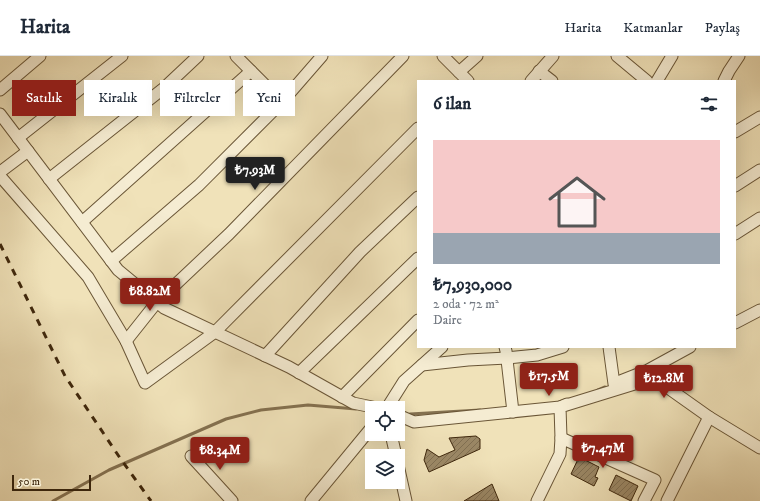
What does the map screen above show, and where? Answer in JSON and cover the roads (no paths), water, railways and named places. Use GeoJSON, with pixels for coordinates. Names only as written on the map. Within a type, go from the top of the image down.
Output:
{"type":"FeatureCollection","features":[{"type":"Feature","properties":{"kind":"street"},"geometry":{"type":"LineString","coordinates":[[0,90],[40,56]]}},
{"type":"Feature","properties":{"kind":"street"},"geometry":{"type":"LineString","coordinates":[[18,138],[122,56]]}},
{"type":"Feature","properties":{"kind":"street"},"geometry":{"type":"LineString","coordinates":[[49,179],[164,88],[198,56]]}},
{"type":"Feature","properties":{"kind":"street"},"geometry":{"type":"LineString","coordinates":[[236,56],[260,80]]}},
{"type":"Feature","properties":{"kind":"street"},"geometry":{"type":"LineString","coordinates":[[126,341],[157,302],[229,234],[403,56]]}},
{"type":"Feature","properties":{"kind":"street"},"geometry":{"type":"LineString","coordinates":[[443,56],[464,78],[477,56]]}},
{"type":"Feature","properties":{"kind":"street"},"geometry":{"type":"LineString","coordinates":[[532,80],[553,56]]}},
{"type":"Feature","properties":{"kind":"street"},"geometry":{"type":"LineString","coordinates":[[617,56],[646,80]]}},
{"type":"Feature","properties":{"kind":"street"},"geometry":{"type":"LineString","coordinates":[[658,80],[672,56]]}},
{"type":"Feature","properties":{"kind":"street"},"geometry":{"type":"LineString","coordinates":[[724,80],[739,56]]}},
{"type":"Feature","properties":{"kind":"street"},"geometry":{"type":"LineString","coordinates":[[295,85],[316,58]]}},
{"type":"Feature","properties":{"kind":"street"},"geometry":{"type":"LineString","coordinates":[[82,222],[251,71]]}},
{"type":"Feature","properties":{"kind":"street"},"geometry":{"type":"LineString","coordinates":[[539,71],[551,80]]}},
{"type":"Feature","properties":{"kind":"street"},"geometry":{"type":"LineString","coordinates":[[0,114],[118,270],[164,308],[299,373],[353,403],[365,406]]}},
{"type":"Feature","properties":{"kind":"street"},"geometry":{"type":"LineString","coordinates":[[111,261],[199,186],[268,116]]}},
{"type":"Feature","properties":{"kind":"street"},"geometry":{"type":"LineString","coordinates":[[736,131],[760,117]]}},
{"type":"Feature","properties":{"kind":"street"},"geometry":{"type":"LineString","coordinates":[[0,176],[88,277],[126,341],[145,383],[214,332],[417,129]]}},
{"type":"Feature","properties":{"kind":"street"},"geometry":{"type":"LineString","coordinates":[[0,172],[28,151]]}},
{"type":"Feature","properties":{"kind":"street"},"geometry":{"type":"LineString","coordinates":[[736,185],[760,170]]}},
{"type":"Feature","properties":{"kind":"street"},"geometry":{"type":"LineString","coordinates":[[265,356],[360,252],[417,199]]}},
{"type":"Feature","properties":{"kind":"street"},"geometry":{"type":"LineString","coordinates":[[736,233],[760,218]]}},
{"type":"Feature","properties":{"kind":"street"},"geometry":{"type":"LineString","coordinates":[[299,373],[417,259]]}},
{"type":"Feature","properties":{"kind":"street"},"geometry":{"type":"LineString","coordinates":[[736,322],[760,310]]}},
{"type":"Feature","properties":{"kind":"street"},"geometry":{"type":"LineString","coordinates":[[342,397],[417,321]]}},
{"type":"Feature","properties":{"kind":"street"},"geometry":{"type":"LineString","coordinates":[[391,401],[404,381],[441,348]]}},
{"type":"Feature","properties":{"kind":"street"},"geometry":{"type":"LineString","coordinates":[[422,365],[468,360],[506,352],[537,355],[560,348]]}},
{"type":"Feature","properties":{"kind":"street"},"geometry":{"type":"LineString","coordinates":[[609,348],[614,384]]}},
{"type":"Feature","properties":{"kind":"street"},"geometry":{"type":"LineString","coordinates":[[560,407],[648,370],[688,348]]}},
{"type":"Feature","properties":{"kind":"street"},"geometry":{"type":"LineString","coordinates":[[506,352],[513,412]]}},
{"type":"Feature","properties":{"kind":"street"},"geometry":{"type":"LineString","coordinates":[[405,418],[414,422],[560,407],[654,378],[709,417],[760,448]]}},
{"type":"Feature","properties":{"kind":"street"},"geometry":{"type":"LineString","coordinates":[[537,501],[560,454],[560,407]]}},
{"type":"Feature","properties":{"kind":"street"},"geometry":{"type":"LineString","coordinates":[[667,501],[709,417]]}},
{"type":"Feature","properties":{"kind":"street"},"geometry":{"type":"LineString","coordinates":[[311,501],[365,435]]}},
{"type":"Feature","properties":{"kind":"street"},"geometry":{"type":"LineString","coordinates":[[561,438],[655,480],[644,501]]}},
{"type":"Feature","properties":{"kind":"street"},"geometry":{"type":"LineString","coordinates":[[191,456],[232,501]]}},
{"type":"Feature","properties":{"kind":"street"},"geometry":{"type":"LineString","coordinates":[[403,489],[406,501]]}},
{"type":"Feature","properties":{"kind":"waterway"},"geometry":{"type":"LineString","coordinates":[[598,390],[605,387]]}},
{"type":"Feature","properties":{"kind":"waterway"},"geometry":{"type":"LineString","coordinates":[[53,501],[109,470],[226,419],[261,410],[308,405],[356,409]]}},
{"type":"Feature","properties":{"kind":"waterway"},"geometry":{"type":"LineString","coordinates":[[410,414],[480,410]]}},
{"type":"Feature","properties":{"kind":"railway"},"geometry":{"type":"LineString","coordinates":[[0,244],[65,376],[151,501]]}}]}
